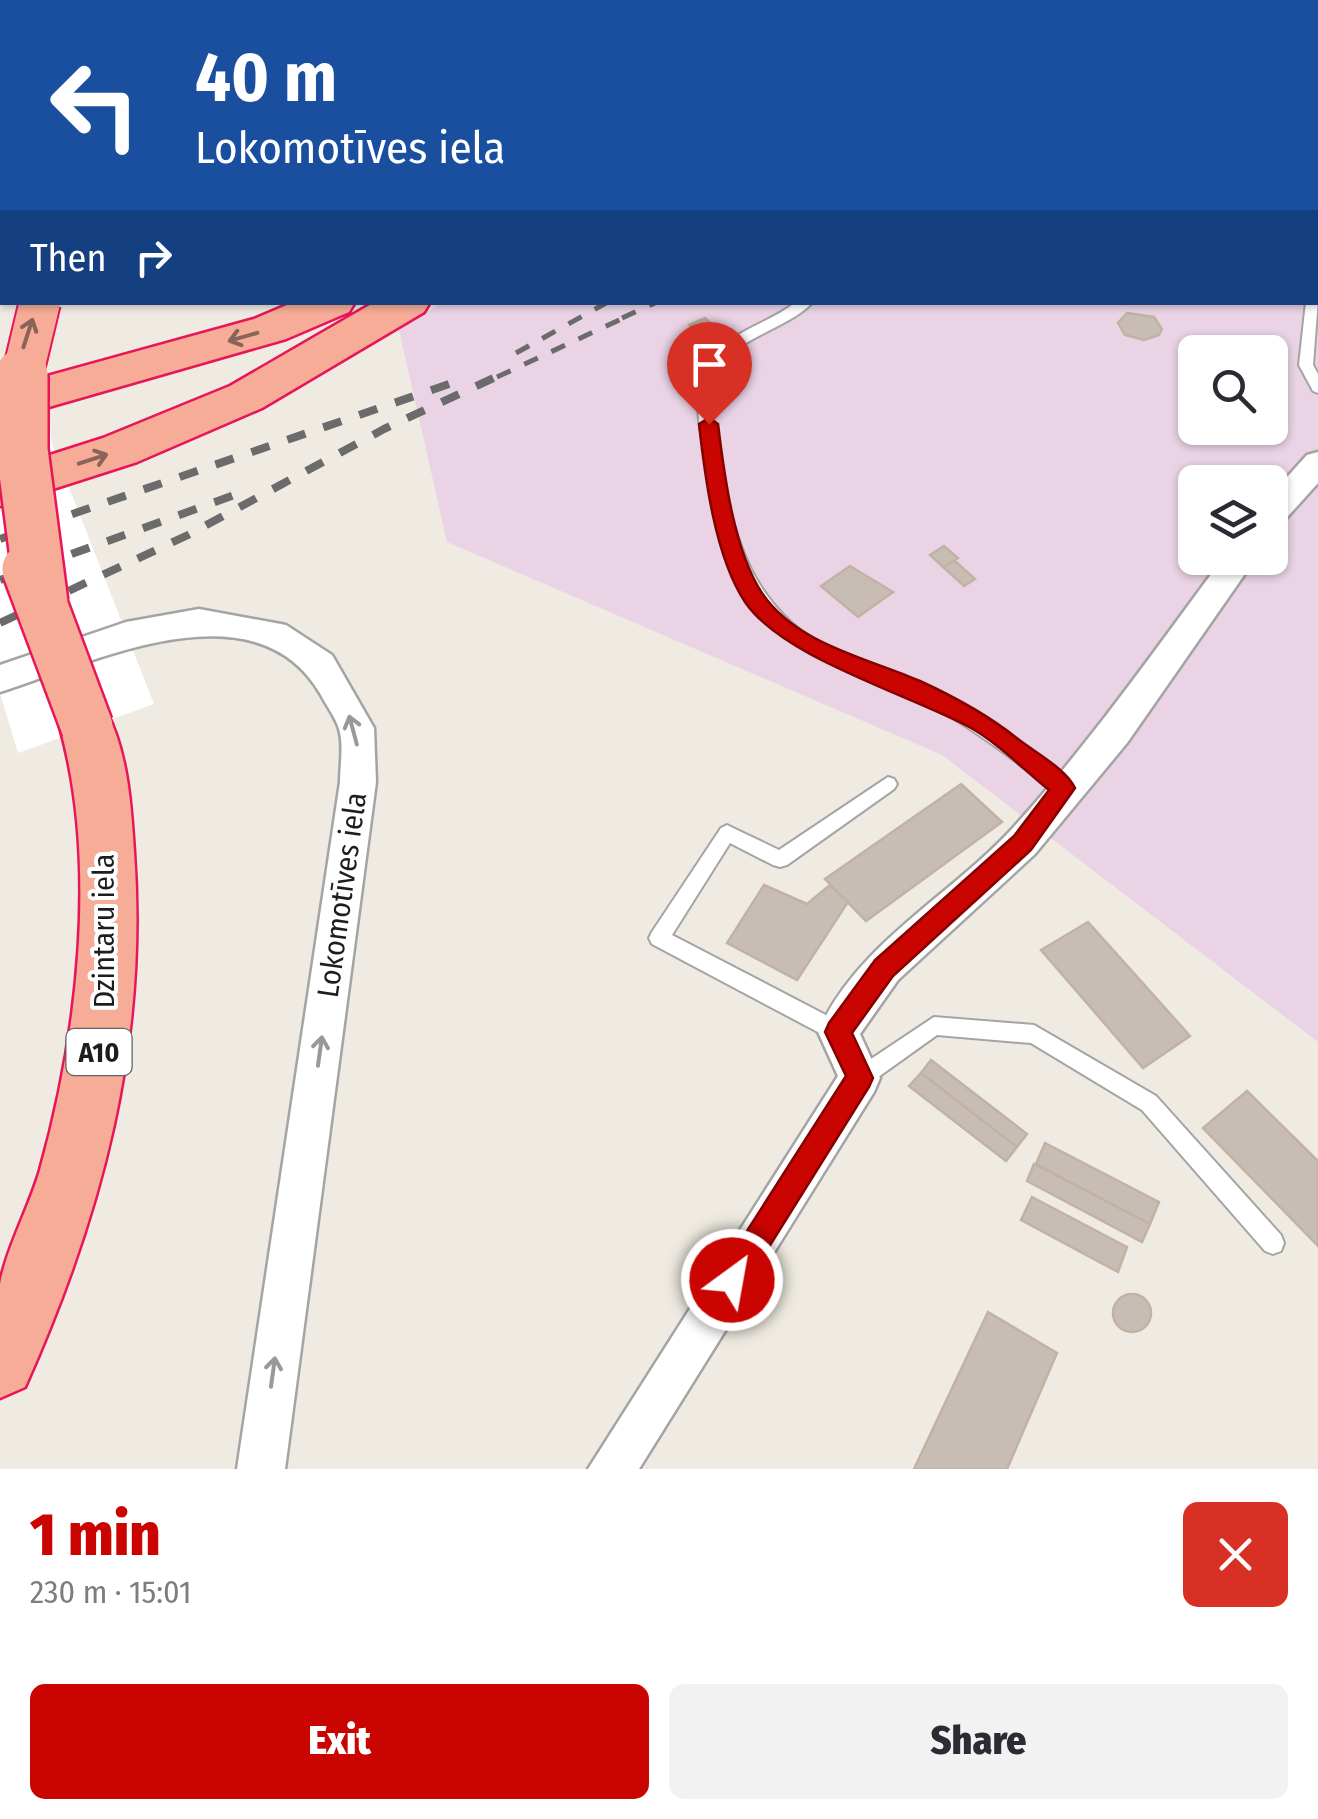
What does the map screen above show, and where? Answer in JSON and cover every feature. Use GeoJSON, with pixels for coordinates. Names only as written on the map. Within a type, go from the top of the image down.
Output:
{"type":"FeatureCollection","features":[{"type":"Feature","properties":{"kind":"highway","name":"A10"},"geometry":{"type":"LineString","coordinates":[[39,305],[26,332],[18,375],[42,602]]}},
{"type":"Feature","properties":{"kind":"highway"},"geometry":{"type":"LineString","coordinates":[[0,405],[270,329],[327,305]]}},
{"type":"Feature","properties":{"kind":"highway"},"geometry":{"type":"LineString","coordinates":[[0,489],[120,450],[246,397],[404,305]]}},
{"type":"Feature","properties":{"kind":"highway","name":"Dzintaru iela"},"geometry":{"type":"LineString","coordinates":[[0,501],[42,602],[87,728],[106,848],[110,923],[107,998],[94,1088],[64,1200],[0,1362]]}},
{"type":"Feature","properties":{"kind":"street"},"geometry":{"type":"LineString","coordinates":[[1288,496],[1318,463]]}},
{"type":"Feature","properties":{"kind":"street"},"geometry":{"type":"LineString","coordinates":[[612,1469],[860,1078],[838,1032],[884,968],[1022,843],[1064,788],[1115,733],[1228,575]]}},
{"type":"Feature","properties":{"kind":"street","name":"Lokomotīves iela"},"geometry":{"type":"LineString","coordinates":[[0,679],[126,635],[198,622],[274,634],[320,664],[357,728],[358,782],[261,1469]]}},
{"type":"Feature","properties":{"kind":"lane"},"geometry":{"type":"LineString","coordinates":[[801,305],[729,348],[710,372],[706,396],[715,480],[753,597],[776,621],[814,648],[914,688],[984,724],[1064,788]]}},
{"type":"Feature","properties":{"kind":"lane"},"geometry":{"type":"LineString","coordinates":[[1313,305],[1306,365],[1318,388]]}},
{"type":"Feature","properties":{"kind":"lane"},"geometry":{"type":"LineString","coordinates":[[838,1032],[660,938],[727,833],[780,858],[888,784]]}},
{"type":"Feature","properties":{"kind":"lane"},"geometry":{"type":"LineString","coordinates":[[860,1078],[934,1026],[1034,1034],[1149,1103],[1272,1242]]}},
{"type":"Feature","properties":{"kind":"shaded area"},"geometry":{"type":"Polygon","coordinates":[[[438,305],[1318,305],[1318,1042],[942,755],[447,542],[399,330],[438,305]]]}},
{"type":"Feature","properties":{"kind":"pier"},"geometry":{"type":"Polygon","coordinates":[[[23,305],[60,305],[42,361],[52,444],[154,704],[18,753],[0,693],[0,369],[23,305]]]}},
{"type":"Feature","properties":{"kind":"building"},"geometry":{"type":"Polygon","coordinates":[[[1127,313],[1154,317],[1162,329],[1159,335],[1144,340],[1125,335],[1118,323],[1127,313]]]}},
{"type":"Feature","properties":{"kind":"building"},"geometry":{"type":"Polygon","coordinates":[[[705,318],[721,334],[704,341],[689,325],[705,318]]]}},
{"type":"Feature","properties":{"kind":"building"},"geometry":{"type":"Polygon","coordinates":[[[944,546],[958,558],[943,567],[930,555],[944,546]]]}},
{"type":"Feature","properties":{"kind":"building"},"geometry":{"type":"Polygon","coordinates":[[[955,561],[975,579],[964,586],[943,567],[955,561]]]}},
{"type":"Feature","properties":{"kind":"building"},"geometry":{"type":"Polygon","coordinates":[[[850,566],[893,592],[858,617],[821,586],[850,566]]]}},
{"type":"Feature","properties":{"kind":"building"},"geometry":{"type":"Polygon","coordinates":[[[961,784],[1002,822],[866,921],[825,879],[961,784]]]}},
{"type":"Feature","properties":{"kind":"building"},"geometry":{"type":"Polygon","coordinates":[[[764,885],[807,904],[830,885],[848,902],[797,980],[727,943],[764,885]]]}},
{"type":"Feature","properties":{"kind":"building"},"geometry":{"type":"Polygon","coordinates":[[[1088,922],[1190,1036],[1143,1068],[1041,950],[1088,922]]]}},
{"type":"Feature","properties":{"kind":"building"},"geometry":{"type":"Polygon","coordinates":[[[931,1060],[1027,1134],[1017,1147],[921,1073],[931,1060]]]}},
{"type":"Feature","properties":{"kind":"building"},"geometry":{"type":"Polygon","coordinates":[[[921,1073],[1017,1147],[1006,1161],[909,1086],[921,1073]]]}},
{"type":"Feature","properties":{"kind":"building"},"geometry":{"type":"Polygon","coordinates":[[[1247,1091],[1318,1161],[1318,1246],[1203,1128],[1247,1091]]]}},
{"type":"Feature","properties":{"kind":"building"},"geometry":{"type":"Polygon","coordinates":[[[1045,1143],[1159,1202],[1150,1224],[1036,1164],[1045,1143]]]}},
{"type":"Feature","properties":{"kind":"building"},"geometry":{"type":"Polygon","coordinates":[[[1034,1164],[1150,1224],[1142,1242],[1027,1181],[1034,1164]]]}},
{"type":"Feature","properties":{"kind":"building"},"geometry":{"type":"Polygon","coordinates":[[[1032,1197],[1127,1247],[1118,1272],[1021,1220],[1032,1197]]]}},
{"type":"Feature","properties":{"kind":"building"},"geometry":{"type":"Polygon","coordinates":[[[1132,1294],[1145,1300],[1151,1313],[1145,1326],[1132,1332],[1119,1326],[1113,1313],[1119,1300],[1132,1294]]]}},
{"type":"Feature","properties":{"kind":"building"},"geometry":{"type":"Polygon","coordinates":[[[988,1312],[1057,1353],[1007,1469],[914,1469],[988,1312]]]}},
{"type":"Feature","properties":{"kind":"railway"},"geometry":{"type":"LineString","coordinates":[[516,353],[603,305]]}},
{"type":"Feature","properties":{"kind":"railway"},"geometry":{"type":"LineString","coordinates":[[622,318],[650,305]]}},
{"type":"Feature","properties":{"kind":"railway"},"geometry":{"type":"LineString","coordinates":[[497,377],[632,314]]}},
{"type":"Feature","properties":{"kind":"railway"},"geometry":{"type":"LineString","coordinates":[[0,623],[188,535],[384,429],[502,374]]}},
{"type":"Feature","properties":{"kind":"railway"},"geometry":{"type":"LineString","coordinates":[[0,539],[449,384]]}},
{"type":"Feature","properties":{"kind":"railway"},"geometry":{"type":"LineString","coordinates":[[0,580],[240,493]]}},
{"type":"Feature","properties":{"kind":"route"},"geometry":{"type":"LineString","coordinates":[[709,424],[715,480],[737,558],[753,597],[776,621],[814,648],[914,688],[984,724],[1064,788],[1022,843],[884,968],[838,1032],[860,1078],[732,1280]]}}]}
